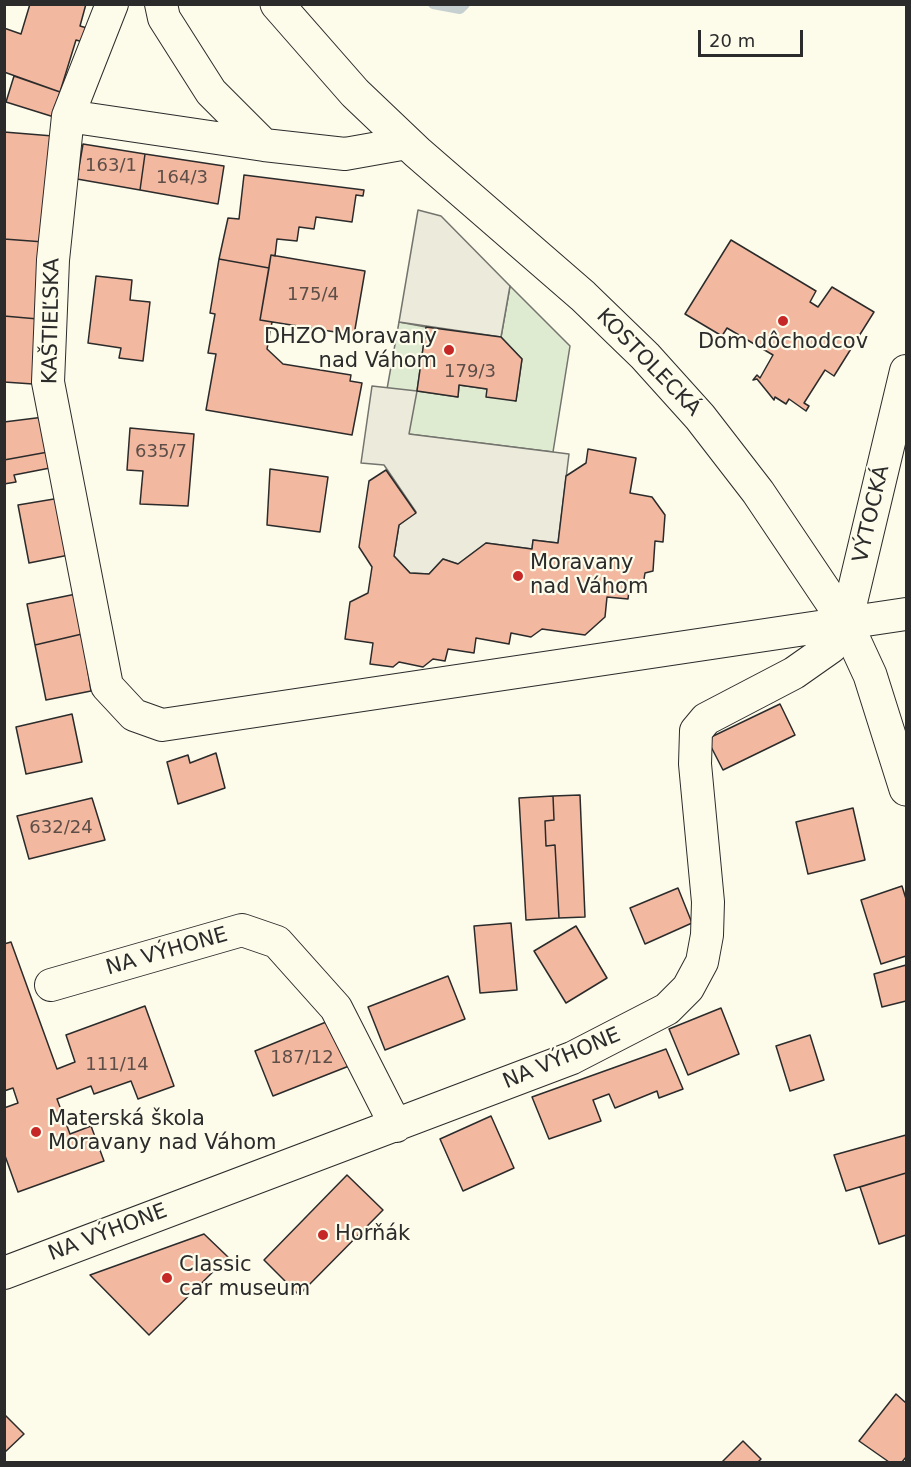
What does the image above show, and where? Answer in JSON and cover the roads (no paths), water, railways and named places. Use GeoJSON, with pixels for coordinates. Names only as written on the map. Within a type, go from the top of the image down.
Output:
{"type":"FeatureCollection","features":[{"type":"Feature","properties":{"kind":"main road","name":"KOSTOLECKÁ"},"geometry":{"type":"LineString","coordinates":[[277,4],[348,85],[407,143],[583,296],[645,356],[700,417],[758,492],[846,623],[870,675],[906,789]]}},
{"type":"Feature","properties":{"kind":"street"},"geometry":{"type":"LineString","coordinates":[[112,4],[68,116],[264,145],[345,154],[407,143]]}},
{"type":"Feature","properties":{"kind":"street"},"geometry":{"type":"LineString","coordinates":[[161,4],[164,18],[212,92],[264,145]]}},
{"type":"Feature","properties":{"kind":"street","name":"KAŠTIEĽSKA"},"geometry":{"type":"LineString","coordinates":[[68,116],[53,260],[48,381],[106,686],[134,715],[162,725],[846,623]]}},
{"type":"Feature","properties":{"kind":"street","name":"VÝTOCKÁ"},"geometry":{"type":"LineString","coordinates":[[846,623],[906,371]]}},
{"type":"Feature","properties":{"kind":"street"},"geometry":{"type":"LineString","coordinates":[[846,623],[906,614]]}},
{"type":"Feature","properties":{"kind":"street","name":"NA VÝHONE"},"geometry":{"type":"LineString","coordinates":[[4,1273],[572,1058],[650,1020],[667,1009],[688,988],[702,962],[707,935],[708,902],[695,764],[696,731],[706,719],[794,673],[831,647],[846,623]]}},
{"type":"Feature","properties":{"kind":"street","name":"NA VÝHONE"},"geometry":{"type":"LineString","coordinates":[[51,985],[242,930],[276,942],[336,1008],[396,1126]]}},
{"type":"Feature","properties":{"kind":"waterway"},"geometry":{"type":"LineString","coordinates":[[433,4],[460,9],[465,4]]}},
{"type":"Feature","properties":{"kind":"place","name":"Dom dôchodcov"},"geometry":{"type":"Point","coordinates":[783,321]}},
{"type":"Feature","properties":{"kind":"place","name":"DHZO Moravany nad Váhom"},"geometry":{"type":"Point","coordinates":[449,350]}},
{"type":"Feature","properties":{"kind":"place","name":"Moravany nad Váhom"},"geometry":{"type":"Point","coordinates":[518,576]}},
{"type":"Feature","properties":{"kind":"place","name":"Materská škola Moravany nad Váhom"},"geometry":{"type":"Point","coordinates":[36,1132]}},
{"type":"Feature","properties":{"kind":"place","name":"Horňák"},"geometry":{"type":"Point","coordinates":[323,1235]}},
{"type":"Feature","properties":{"kind":"place","name":"Classic car museum"},"geometry":{"type":"Point","coordinates":[167,1278]}}]}
